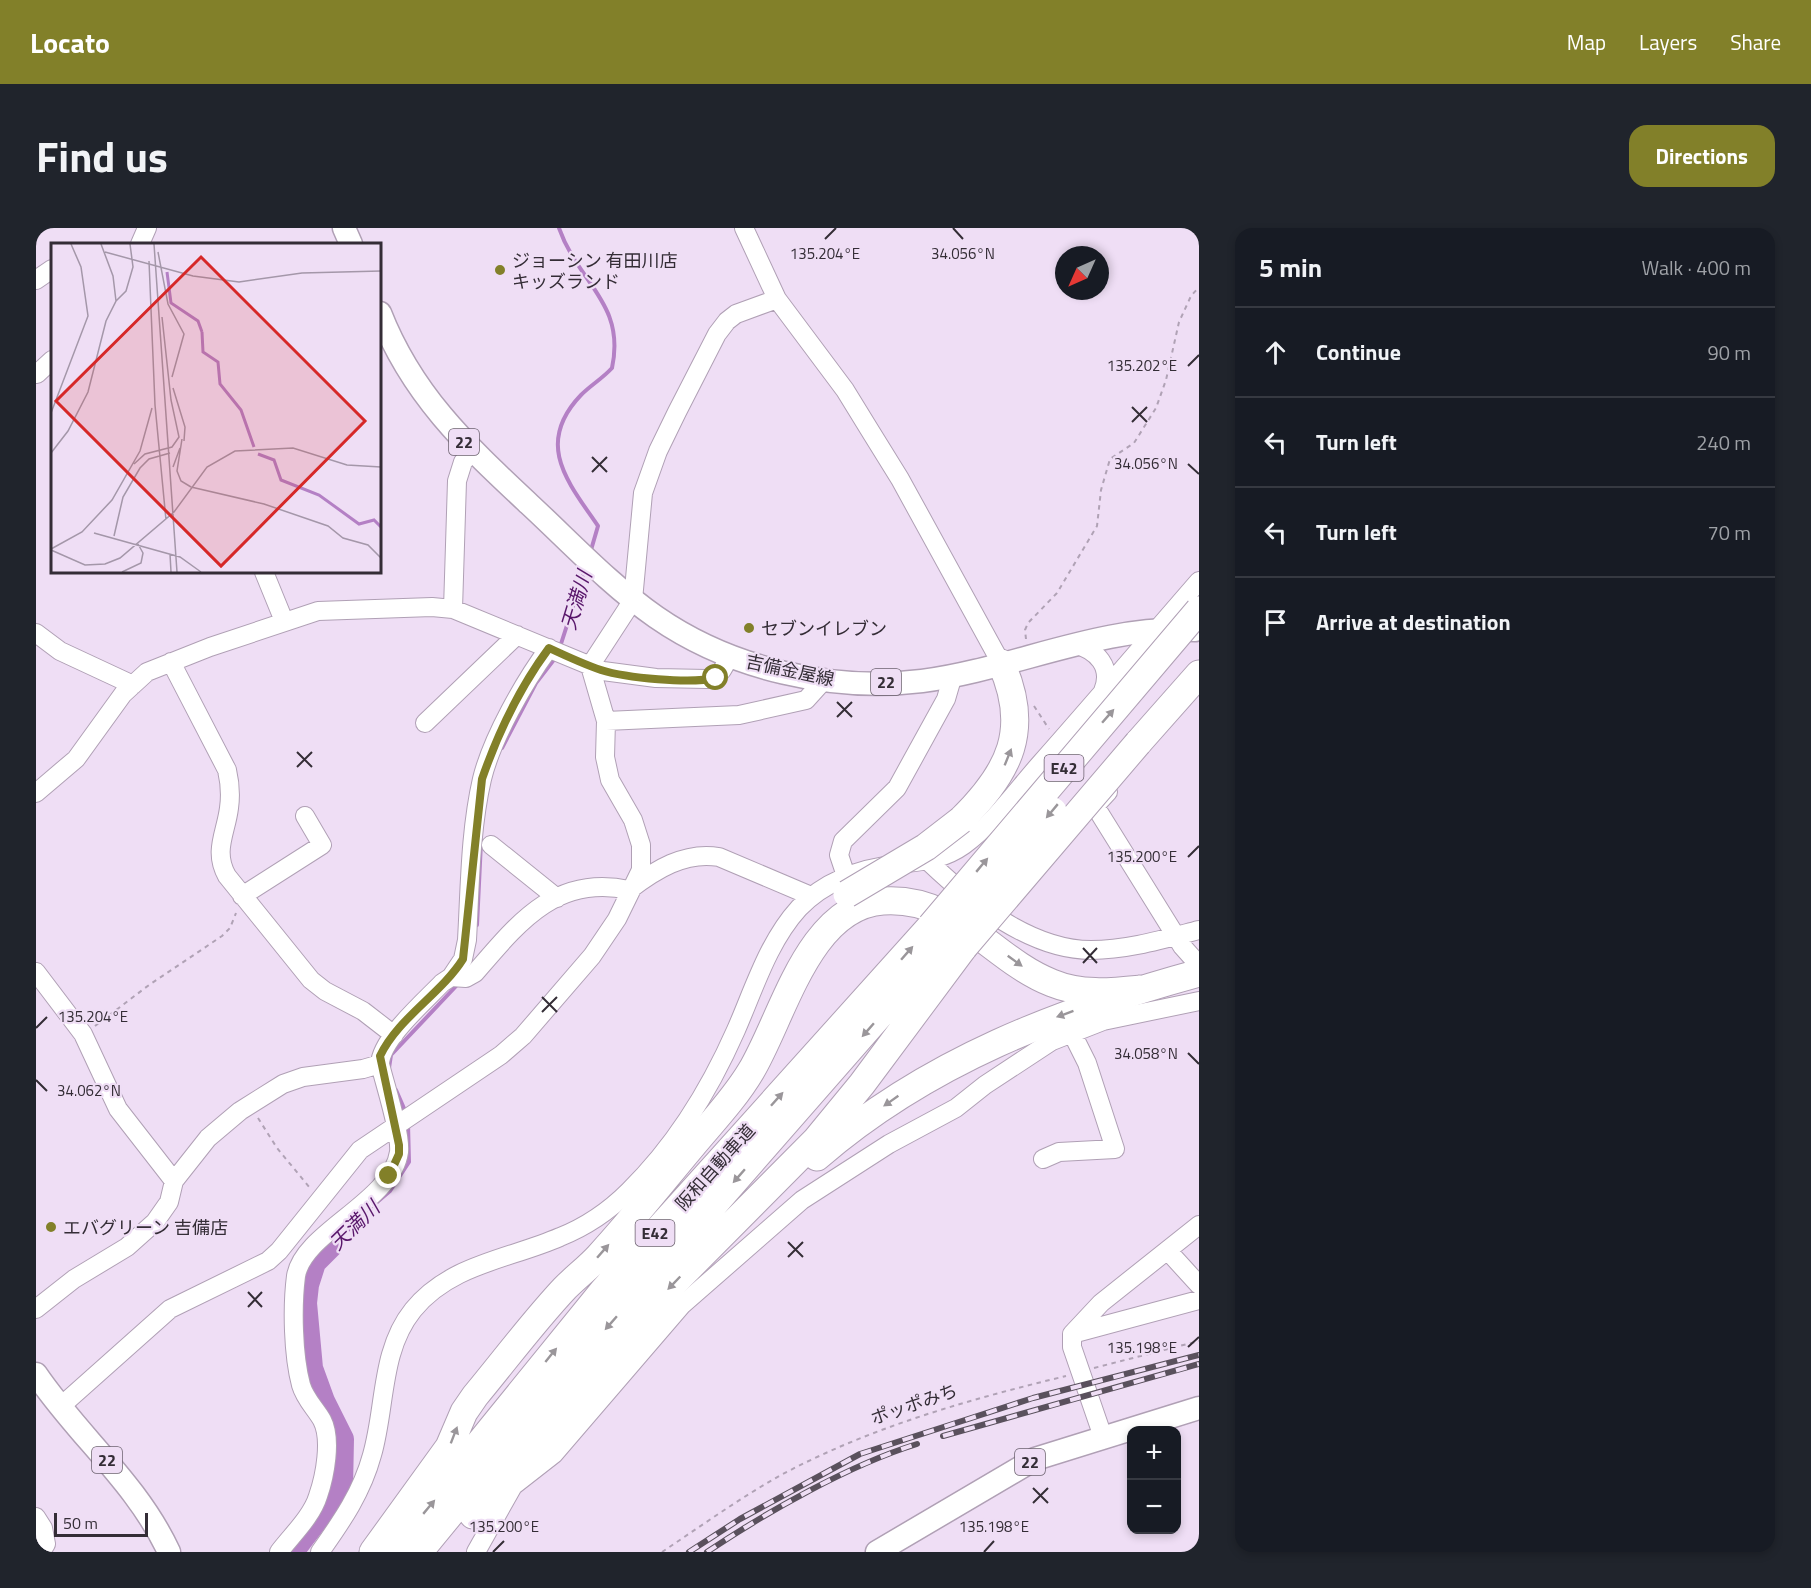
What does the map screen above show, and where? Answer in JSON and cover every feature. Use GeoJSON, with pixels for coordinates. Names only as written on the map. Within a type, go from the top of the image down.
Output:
{"type":"FeatureCollection","features":[{"type":"Feature","properties":{"kind":"highway","name":"E42"},"geometry":{"type":"LineString","coordinates":[[947,937],[1199,610]]}},
{"type":"Feature","properties":{"kind":"highway","name":"E42"},"geometry":{"type":"LineString","coordinates":[[947,937],[1199,638]]}},
{"type":"Feature","properties":{"kind":"highway"},"geometry":{"type":"LineString","coordinates":[[660,1185],[734,1071],[796,943],[811,924],[846,885],[926,847],[961,820],[995,781],[1012,747],[1016,729],[1016,706],[1011,685],[1001,663]]}},
{"type":"Feature","properties":{"kind":"highway"},"geometry":{"type":"LineString","coordinates":[[441,1552],[664,1293],[716,1243],[830,1124],[947,937],[1138,743],[1199,674]]}},
{"type":"Feature","properties":{"kind":"highway"},"geometry":{"type":"LineString","coordinates":[[373,1552],[449,1446],[464,1412],[475,1396],[563,1290],[598,1257],[660,1185],[750,1073],[766,1044],[791,988],[820,937],[850,912],[866,905],[896,901],[940,910],[1030,972],[1052,983],[1096,992],[1140,989]]}},
{"type":"Feature","properties":{"kind":"highway","name":"阪和自動車道"},"geometry":{"type":"LineString","coordinates":[[392,1552],[603,1291],[947,937]]}},
{"type":"Feature","properties":{"kind":"highway","name":"阪和自動車道"},"geometry":{"type":"LineString","coordinates":[[419,1552],[557,1384],[947,937]]}},
{"type":"Feature","properties":{"kind":"highway"},"geometry":{"type":"LineString","coordinates":[[716,1243],[824,1151],[908,1090],[964,1059],[1062,1015],[1198,969]]}},
{"type":"Feature","properties":{"kind":"main road"},"geometry":{"type":"LineString","coordinates":[[344,228],[351,243]]}},
{"type":"Feature","properties":{"kind":"main road","name":"吉備金屋線"},"geometry":{"type":"LineString","coordinates":[[381,316],[395,348],[421,392],[473,451],[633,600],[682,633],[729,656],[764,667],[825,679],[890,682],[953,675],[1118,634],[1156,630],[1199,630]]}},
{"type":"Feature","properties":{"kind":"main road","name":"22"},"geometry":{"type":"LineString","coordinates":[[36,1374],[60,1407],[144,1506],[169,1552]]}},
{"type":"Feature","properties":{"kind":"main road","name":"22"},"geometry":{"type":"LineString","coordinates":[[877,1552],[1035,1458],[1199,1408]]}},
{"type":"Feature","properties":{"kind":"street"},"geometry":{"type":"LineString","coordinates":[[140,243],[147,228]]}},
{"type":"Feature","properties":{"kind":"street"},"geometry":{"type":"LineString","coordinates":[[744,228],[777,299],[845,390],[876,439],[1001,663]]}},
{"type":"Feature","properties":{"kind":"street"},"geometry":{"type":"LineString","coordinates":[[36,280],[51,270]]}},
{"type":"Feature","properties":{"kind":"street"},"geometry":{"type":"LineString","coordinates":[[60,1407],[170,1309],[268,1261],[288,1242],[353,1157],[501,1055],[523,1036],[592,956],[617,919],[629,890],[641,870],[641,845],[633,820],[610,780],[605,757],[606,721],[590,666],[633,600],[643,493],[658,451],[717,334],[736,314],[777,299]]}},
{"type":"Feature","properties":{"kind":"street"},"geometry":{"type":"LineString","coordinates":[[36,374],[51,361]]}},
{"type":"Feature","properties":{"kind":"street"},"geometry":{"type":"LineString","coordinates":[[453,609],[457,481],[462,462],[473,451]]}},
{"type":"Feature","properties":{"kind":"street"},"geometry":{"type":"LineString","coordinates":[[264,573],[284,621]]}},
{"type":"Feature","properties":{"kind":"street"},"geometry":{"type":"LineString","coordinates":[[320,1552],[351,1507],[366,1476],[376,1443],[391,1357],[408,1317],[431,1292],[456,1275],[576,1230],[629,1191],[665,1150],[700,1101],[726,1053],[774,942],[789,920],[811,896],[846,885],[878,868],[929,861],[953,851],[976,835],[1199,581]]}},
{"type":"Feature","properties":{"kind":"street"},"geometry":{"type":"LineString","coordinates":[[36,793],[76,759],[123,694],[147,672],[284,621],[318,611],[453,609],[590,666],[618,674],[694,681],[716,678],[729,656]]}},
{"type":"Feature","properties":{"kind":"street"},"geometry":{"type":"LineString","coordinates":[[36,633],[60,651],[133,685]]}},
{"type":"Feature","properties":{"kind":"street"},"geometry":{"type":"LineString","coordinates":[[425,723],[517,635]]}},
{"type":"Feature","properties":{"kind":"street"},"geometry":{"type":"LineString","coordinates":[[1074,644],[1085,647],[1102,662],[1107,675],[1102,693]]}},
{"type":"Feature","properties":{"kind":"street"},"geometry":{"type":"LineString","coordinates":[[279,1552],[316,1502],[326,1447],[325,1427],[306,1399],[299,1376],[294,1309],[297,1273],[309,1252],[389,1176],[399,1154],[397,1125],[380,1064],[384,1049],[394,1035],[451,977],[463,959],[482,779],[489,758],[524,686],[556,651]]}},
{"type":"Feature","properties":{"kind":"street"},"geometry":{"type":"LineString","coordinates":[[171,662],[227,770],[231,786],[229,810],[219,855],[227,876],[310,980],[333,996],[363,1011],[394,1035]]}},
{"type":"Feature","properties":{"kind":"street"},"geometry":{"type":"LineString","coordinates":[[846,885],[839,855],[843,841],[897,788],[946,699],[953,675]]}},
{"type":"Feature","properties":{"kind":"street"},"geometry":{"type":"LineString","coordinates":[[606,721],[739,715],[806,700],[825,679]]}},
{"type":"Feature","properties":{"kind":"street"},"geometry":{"type":"LineString","coordinates":[[1198,969],[1095,806],[1199,687]]}},
{"type":"Feature","properties":{"kind":"street"},"geometry":{"type":"LineString","coordinates":[[241,894],[322,845],[305,816]]}},
{"type":"Feature","properties":{"kind":"street"},"geometry":{"type":"LineString","coordinates":[[491,845],[557,898]]}},
{"type":"Feature","properties":{"kind":"street"},"geometry":{"type":"LineString","coordinates":[[451,977],[466,978],[475,973],[524,918],[557,898],[591,886],[629,890],[667,865],[708,855],[719,857],[811,896]]}},
{"type":"Feature","properties":{"kind":"street"},"geometry":{"type":"LineString","coordinates":[[929,861],[986,911],[1059,945],[1088,950],[1109,950],[1199,930]]}},
{"type":"Feature","properties":{"kind":"street"},"geometry":{"type":"LineString","coordinates":[[36,972],[83,1035],[118,1109],[174,1181]]}},
{"type":"Feature","properties":{"kind":"street"},"geometry":{"type":"LineString","coordinates":[[476,1552],[513,1486],[554,1454],[682,1305],[789,1210],[830,1180],[956,1108],[1029,1055],[1072,1033],[1103,1022],[1199,1001]]}},
{"type":"Feature","properties":{"kind":"street"},"geometry":{"type":"LineString","coordinates":[[1043,1160],[1059,1152],[1115,1149],[1087,1064],[1072,1033]]}},
{"type":"Feature","properties":{"kind":"street"},"geometry":{"type":"LineString","coordinates":[[36,1309],[74,1279],[127,1247],[144,1232],[166,1208],[174,1181],[208,1138],[250,1104],[283,1084],[303,1077],[363,1069],[380,1064]]}},
{"type":"Feature","properties":{"kind":"street"},"geometry":{"type":"LineString","coordinates":[[1103,1437],[1072,1347],[1072,1334],[1085,1318],[1199,1225]]}},
{"type":"Feature","properties":{"kind":"street"},"geometry":{"type":"LineString","coordinates":[[1168,1251],[1199,1285]]}},
{"type":"Feature","properties":{"kind":"street"},"geometry":{"type":"LineString","coordinates":[[1072,1334],[1199,1300]]}},
{"type":"Feature","properties":{"kind":"street"},"geometry":{"type":"LineString","coordinates":[[36,1517],[44,1528],[46,1545],[41,1552]]}},
{"type":"Feature","properties":{"kind":"path"},"geometry":{"type":"LineString","coordinates":[[1034,655],[1025,630],[1028,623],[1057,593],[1093,533],[1099,517],[1101,490],[1110,459],[1134,443],[1156,408],[1166,380],[1179,322],[1191,296],[1199,287]]}},
{"type":"Feature","properties":{"kind":"path"},"geometry":{"type":"LineString","coordinates":[[83,1035],[157,979],[226,932],[236,915],[241,894]]}},
{"type":"Feature","properties":{"kind":"path"},"geometry":{"type":"LineString","coordinates":[[250,1104],[277,1148],[321,1198]]}},
{"type":"Feature","properties":{"kind":"path","name":"ポッポみち"},"geometry":{"type":"LineString","coordinates":[[662,1552],[766,1484],[848,1443],[892,1425],[975,1398],[1199,1341]]}},
{"type":"Feature","properties":{"kind":"waterway","name":"天満川"},"geometry":{"type":"LineString","coordinates":[[559,228],[567,247],[606,310],[612,326],[615,346],[612,368],[581,395],[567,413],[560,430],[558,446],[567,478],[598,526],[591,550]]}},
{"type":"Feature","properties":{"kind":"waterway","name":"天満川"},"geometry":{"type":"LineString","coordinates":[[560,647],[585,569]]}},
{"type":"Feature","properties":{"kind":"waterway","name":"天満川"},"geometry":{"type":"LineString","coordinates":[[502,748],[536,683],[556,657]]}},
{"type":"Feature","properties":{"kind":"waterway","name":"天満川"},"geometry":{"type":"LineString","coordinates":[[477,925],[481,842]]}},
{"type":"Feature","properties":{"kind":"waterway","name":"天満川"},"geometry":{"type":"LineString","coordinates":[[389,1068],[391,1055],[459,983]]}},
{"type":"Feature","properties":{"kind":"waterway","name":"天満川"},"geometry":{"type":"LineString","coordinates":[[396,1090],[406,1113]]}},
{"type":"Feature","properties":{"kind":"waterway","name":"天満川"},"geometry":{"type":"LineString","coordinates":[[376,1203],[390,1191],[409,1162],[408,1124]]}},
{"type":"Feature","properties":{"kind":"waterway","name":"天満川"},"geometry":{"type":"LineString","coordinates":[[332,1246],[362,1216]]}},
{"type":"Feature","properties":{"kind":"waterway","name":"天満川"},"geometry":{"type":"LineString","coordinates":[[293,1552],[342,1488],[343,1439],[324,1401],[312,1368],[306,1303],[308,1285],[315,1263],[332,1246]]}},
{"type":"Feature","properties":{"kind":"railway"},"geometry":{"type":"LineString","coordinates":[[689,1552],[740,1519],[860,1454],[1033,1398],[1199,1355]]}},
{"type":"Feature","properties":{"kind":"railway"},"geometry":{"type":"LineString","coordinates":[[943,1436],[1199,1364]]}},
{"type":"Feature","properties":{"kind":"railway"},"geometry":{"type":"LineString","coordinates":[[707,1552],[756,1521],[836,1477],[917,1444]]}},
{"type":"Feature","properties":{"kind":"place","name":"ジョーシン 有田川店 キッズランド"},"geometry":{"type":"Point","coordinates":[500,270]}},
{"type":"Feature","properties":{"kind":"place","name":"セブンイレブン"},"geometry":{"type":"Point","coordinates":[749,628]}},
{"type":"Feature","properties":{"kind":"place","name":"エバグリーン 吉備店"},"geometry":{"type":"Point","coordinates":[51,1227]}},
{"type":"Feature","properties":{"kind":"route"},"geometry":{"type":"LineString","coordinates":[[389,1176],[399,1154],[399,1145],[380,1056],[394,1035],[442,983],[451,977],[463,959],[482,779],[489,758],[524,686],[538,664],[549,648],[603,671],[618,674],[694,681],[716,678]]}}]}
